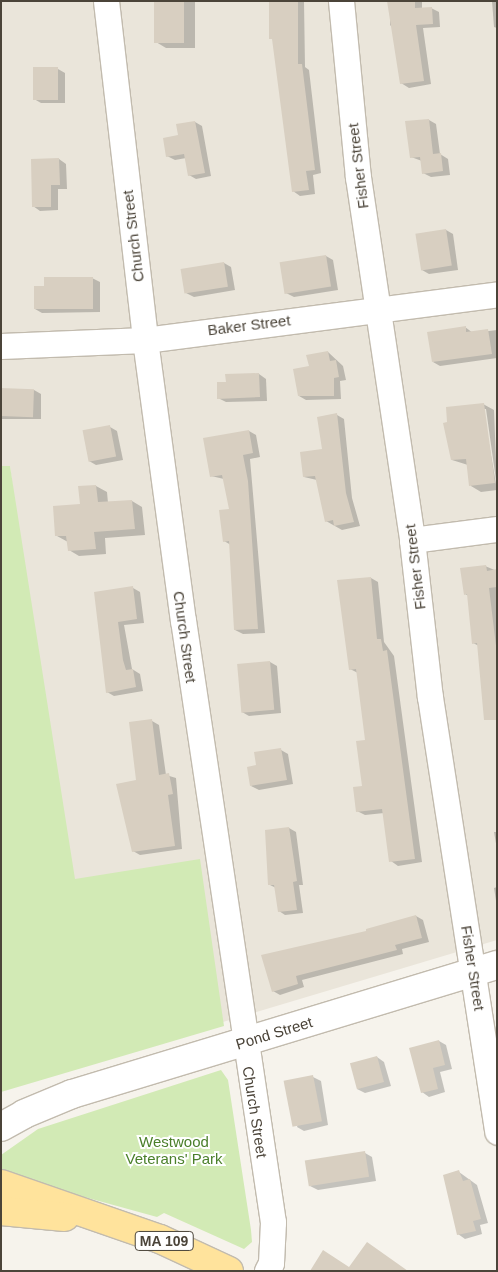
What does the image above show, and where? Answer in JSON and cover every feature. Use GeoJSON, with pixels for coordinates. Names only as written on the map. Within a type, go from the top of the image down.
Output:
{"type":"FeatureCollection","features":[{"type":"Feature","properties":{"kind":"main road","name":"MA 109"},"geometry":{"type":"LineString","coordinates":[[1,1184],[96,1220],[160,1239],[229,1271]]}},
{"type":"Feature","properties":{"kind":"main road","name":"MA 109"},"geometry":{"type":"LineString","coordinates":[[1,1211],[96,1220]]}},
{"type":"Feature","properties":{"kind":"street","name":"Church Street"},"geometry":{"type":"LineString","coordinates":[[106,1],[145,340],[244,1042],[273,1222],[271,1264],[267,1271]]}},
{"type":"Feature","properties":{"kind":"street","name":"Fisher Street"},"geometry":{"type":"LineString","coordinates":[[342,1],[358,177],[412,540],[430,696],[485,969],[497,1132]]}},
{"type":"Feature","properties":{"kind":"street","name":"Baker Street"},"geometry":{"type":"LineString","coordinates":[[1,346],[145,340],[497,294]]}},
{"type":"Feature","properties":{"kind":"street"},"geometry":{"type":"LineString","coordinates":[[412,540],[497,529]]}},
{"type":"Feature","properties":{"kind":"street","name":"Pond Street"},"geometry":{"type":"LineString","coordinates":[[1,1127],[51,1102],[485,969]]}},
{"type":"Feature","properties":{"kind":"street","name":"Pond Street"},"geometry":{"type":"LineString","coordinates":[[1,1143],[51,1102]]}},
{"type":"Feature","properties":{"kind":"shaded area"},"geometry":{"type":"Polygon","coordinates":[[[1,1],[497,1],[497,940],[223,1022],[201,885],[67,901],[10,466],[1,466],[1,1]]]}},
{"type":"Feature","properties":{"kind":"green space"},"geometry":{"type":"Polygon","coordinates":[[[1,466],[10,466],[75,879],[200,859],[224,1026],[1,1092],[1,466]]]}},
{"type":"Feature","properties":{"kind":"green space","name":"Westwood Veterans' Park"},"geometry":{"type":"Polygon","coordinates":[[[221,1070],[228,1080],[251,1230],[252,1242],[244,1249],[164,1213],[157,1217],[1,1174],[1,1155],[38,1129],[221,1070]]]}},
{"type":"Feature","properties":{"kind":"building"},"geometry":{"type":"Polygon","coordinates":[[[154,1],[184,1],[184,43],[154,43],[154,1]]]}},
{"type":"Feature","properties":{"kind":"building"},"geometry":{"type":"Polygon","coordinates":[[[269,1],[298,1],[298,64],[302,64],[315,170],[306,171],[309,190],[292,192],[272,39],[269,39],[269,1]]]}},
{"type":"Feature","properties":{"kind":"building"},"geometry":{"type":"Polygon","coordinates":[[[387,1],[415,1],[415,8],[432,7],[433,24],[416,25],[424,81],[400,84],[387,1]]]}},
{"type":"Feature","properties":{"kind":"building"},"geometry":{"type":"Polygon","coordinates":[[[33,67],[58,67],[58,100],[33,100],[33,67]]]}},
{"type":"Feature","properties":{"kind":"building"},"geometry":{"type":"Polygon","coordinates":[[[429,119],[433,154],[441,153],[443,171],[422,174],[420,157],[410,158],[405,121],[429,119]]]}},
{"type":"Feature","properties":{"kind":"building"},"geometry":{"type":"Polygon","coordinates":[[[195,121],[205,173],[188,176],[184,154],[166,157],[163,138],[178,135],[176,124],[195,121]]]}},
{"type":"Feature","properties":{"kind":"building"},"geometry":{"type":"Polygon","coordinates":[[[59,158],[60,185],[51,185],[51,207],[32,207],[31,159],[59,158]]]}},
{"type":"Feature","properties":{"kind":"building"},"geometry":{"type":"Polygon","coordinates":[[[446,229],[452,266],[421,270],[415,234],[446,229]]]}},
{"type":"Feature","properties":{"kind":"building"},"geometry":{"type":"Polygon","coordinates":[[[326,255],[331,287],[285,294],[280,262],[326,255]]]}},
{"type":"Feature","properties":{"kind":"building"},"geometry":{"type":"Polygon","coordinates":[[[224,262],[228,287],[184,294],[181,269],[224,262]]]}},
{"type":"Feature","properties":{"kind":"building"},"geometry":{"type":"Polygon","coordinates":[[[44,277],[93,277],[93,309],[34,309],[34,286],[44,286],[44,277]]]}},
{"type":"Feature","properties":{"kind":"building"},"geometry":{"type":"Polygon","coordinates":[[[466,326],[466,332],[488,329],[492,354],[432,362],[427,332],[466,326]]]}},
{"type":"Feature","properties":{"kind":"building"},"geometry":{"type":"Polygon","coordinates":[[[328,351],[330,361],[336,360],[339,377],[334,378],[334,396],[298,396],[293,369],[309,366],[306,355],[328,351]]]}},
{"type":"Feature","properties":{"kind":"building"},"geometry":{"type":"Polygon","coordinates":[[[259,373],[260,397],[217,399],[217,382],[226,382],[225,374],[259,373]]]}},
{"type":"Feature","properties":{"kind":"building"},"geometry":{"type":"Polygon","coordinates":[[[1,388],[34,389],[33,417],[1,416],[1,388]]]}},
{"type":"Feature","properties":{"kind":"building"},"geometry":{"type":"Polygon","coordinates":[[[484,403],[495,483],[469,486],[466,459],[451,460],[443,423],[447,422],[446,407],[484,403]]]}},
{"type":"Feature","properties":{"kind":"building"},"geometry":{"type":"Polygon","coordinates":[[[337,413],[346,493],[354,522],[334,526],[333,520],[325,522],[315,476],[303,477],[300,452],[322,449],[317,417],[337,413]]]}},
{"type":"Feature","properties":{"kind":"building"},"geometry":{"type":"Polygon","coordinates":[[[110,425],[116,456],[89,462],[83,430],[110,425]]]}},
{"type":"Feature","properties":{"kind":"building"},"geometry":{"type":"Polygon","coordinates":[[[249,430],[253,453],[243,455],[248,481],[258,629],[234,630],[229,541],[223,542],[219,510],[229,509],[222,475],[210,477],[203,438],[249,430]]]}},
{"type":"Feature","properties":{"kind":"building"},"geometry":{"type":"Polygon","coordinates":[[[96,485],[98,502],[132,500],[135,529],[94,532],[96,549],[68,551],[66,536],[55,536],[53,506],[80,504],[78,486],[96,485]]]}},
{"type":"Feature","properties":{"kind":"building"},"geometry":{"type":"Polygon","coordinates":[[[486,565],[487,571],[497,569],[497,587],[489,588],[497,654],[497,720],[484,720],[477,643],[472,644],[467,594],[464,595],[460,568],[486,565]]]}},
{"type":"Feature","properties":{"kind":"building"},"geometry":{"type":"Polygon","coordinates":[[[371,577],[377,639],[381,639],[383,651],[387,650],[415,859],[389,862],[382,809],[356,812],[353,787],[362,786],[356,741],[365,740],[356,669],[349,670],[337,580],[371,577]]]}},
{"type":"Feature","properties":{"kind":"building"},"geometry":{"type":"Polygon","coordinates":[[[133,586],[137,619],[118,622],[123,660],[126,670],[133,669],[136,687],[106,693],[94,592],[133,586]]]}},
{"type":"Feature","properties":{"kind":"building"},"geometry":{"type":"Polygon","coordinates":[[[270,661],[274,710],[241,713],[237,664],[270,661]]]}},
{"type":"Feature","properties":{"kind":"building"},"geometry":{"type":"Polygon","coordinates":[[[152,719],[159,775],[169,773],[173,794],[168,795],[175,846],[132,852],[116,784],[136,780],[129,722],[152,719]]]}},
{"type":"Feature","properties":{"kind":"building"},"geometry":{"type":"Polygon","coordinates":[[[281,748],[287,780],[250,786],[247,767],[256,765],[254,752],[281,748]]]}},
{"type":"Feature","properties":{"kind":"building"},"geometry":{"type":"Polygon","coordinates":[[[289,827],[297,881],[293,882],[297,910],[278,912],[274,885],[268,885],[265,830],[289,827]]]}},
{"type":"Feature","properties":{"kind":"building"},"geometry":{"type":"Polygon","coordinates":[[[416,915],[422,938],[395,945],[397,950],[296,976],[298,984],[272,992],[261,955],[366,931],[366,929],[416,915]]]}},
{"type":"Feature","properties":{"kind":"building"},"geometry":{"type":"Polygon","coordinates":[[[439,1040],[445,1065],[433,1068],[438,1089],[421,1093],[409,1048],[439,1040]]]}},
{"type":"Feature","properties":{"kind":"building"},"geometry":{"type":"Polygon","coordinates":[[[377,1056],[384,1082],[357,1089],[350,1063],[377,1056]]]}},
{"type":"Feature","properties":{"kind":"building"},"geometry":{"type":"Polygon","coordinates":[[[313,1075],[322,1121],[293,1127],[284,1081],[313,1075]]]}},
{"type":"Feature","properties":{"kind":"building"},"geometry":{"type":"Polygon","coordinates":[[[365,1151],[369,1177],[309,1186],[305,1161],[365,1151]]]}},
{"type":"Feature","properties":{"kind":"building"},"geometry":{"type":"Polygon","coordinates":[[[459,1170],[463,1181],[470,1179],[481,1219],[473,1221],[476,1231],[457,1235],[443,1175],[459,1170]]]}},
{"type":"Feature","properties":{"kind":"building"},"geometry":{"type":"Polygon","coordinates":[[[367,1242],[408,1271],[310,1271],[323,1250],[349,1267],[367,1242]]]}}]}
